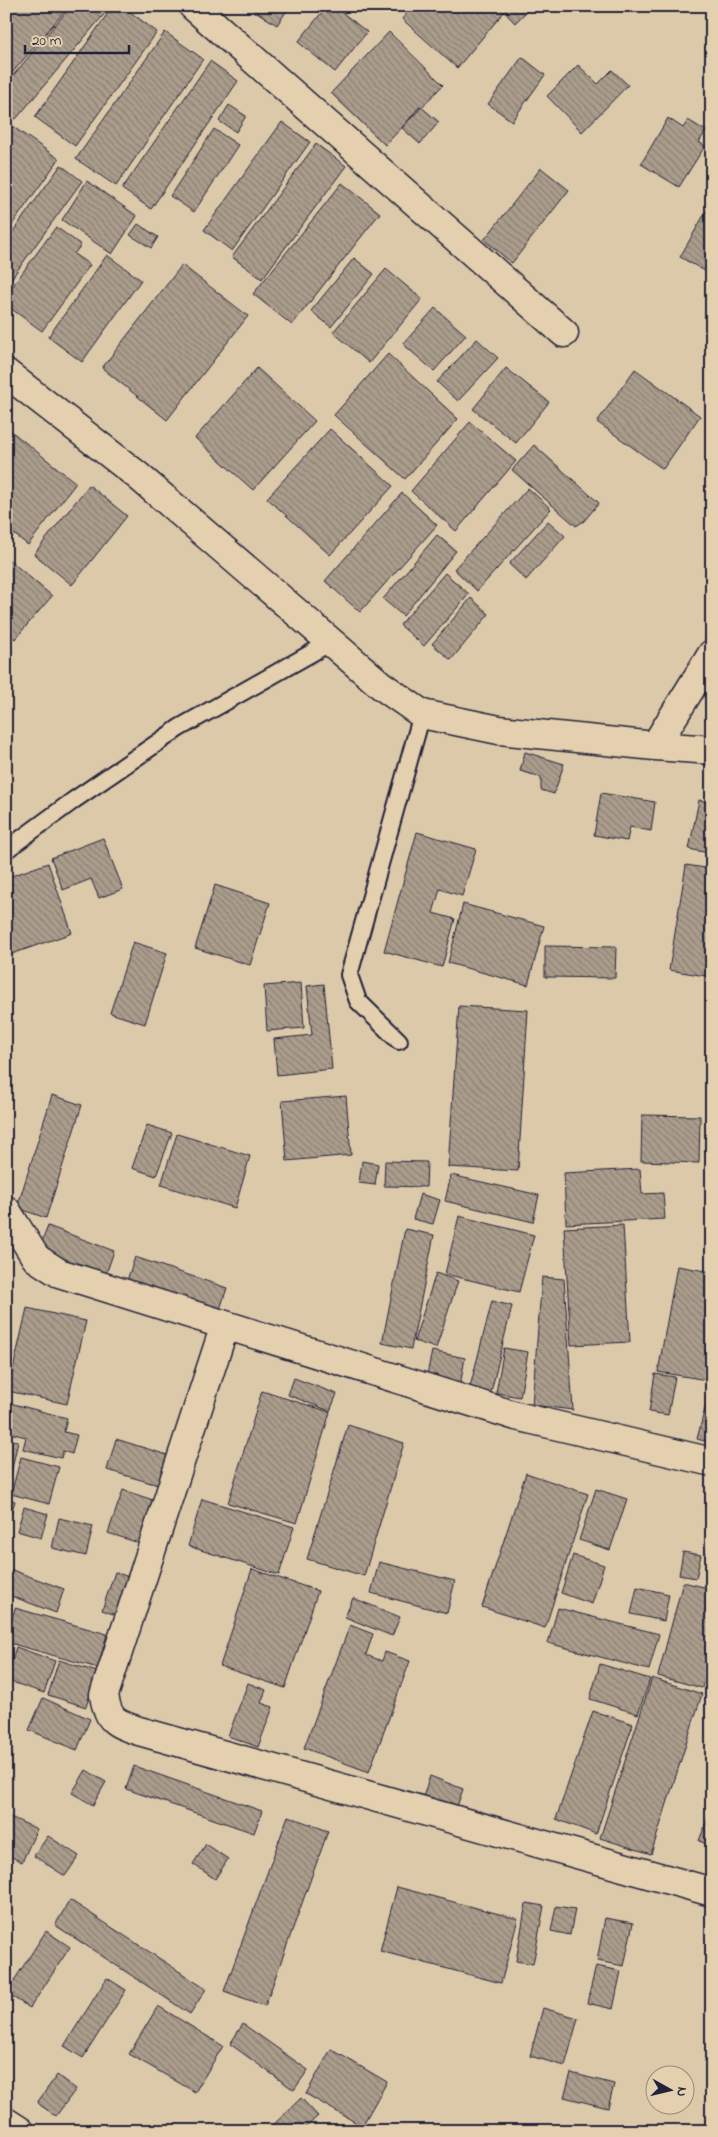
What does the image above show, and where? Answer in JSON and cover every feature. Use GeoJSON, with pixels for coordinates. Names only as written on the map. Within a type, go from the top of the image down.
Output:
{"type":"FeatureCollection","features":[{"type":"Feature","properties":{"kind":"street"},"geometry":{"type":"LineString","coordinates":[[193,6],[564,334]]}},
{"type":"Feature","properties":{"kind":"street"},"geometry":{"type":"LineString","coordinates":[[6,373],[137,475],[382,686],[422,714],[499,730],[712,750]]}},
{"type":"Feature","properties":{"kind":"street"},"geometry":{"type":"LineString","coordinates":[[655,746],[712,654]]}},
{"type":"Feature","properties":{"kind":"street"},"geometry":{"type":"LineString","coordinates":[[6,1210],[36,1258],[59,1272],[516,1416],[712,1462]]}},
{"type":"Feature","properties":{"kind":"street"},"geometry":{"type":"LineString","coordinates":[[225,1325],[104,1695],[106,1712],[120,1724],[139,1731],[712,1892]]}},
{"type":"Feature","properties":{"kind":"street"},"geometry":{"type":"LineString","coordinates":[[6,2122],[20,2131]]}},
{"type":"Feature","properties":{"kind":"lane"},"geometry":{"type":"LineString","coordinates":[[6,850],[74,800],[179,728],[331,642]]}},
{"type":"Feature","properties":{"kind":"lane"},"geometry":{"type":"LineString","coordinates":[[399,1041],[358,1001],[349,975],[422,714]]}},
{"type":"Feature","properties":{"kind":"building"},"geometry":{"type":"Polygon","coordinates":[[[6,6],[69,6],[6,80],[6,6]]]}},
{"type":"Feature","properties":{"kind":"building"},"geometry":{"type":"Polygon","coordinates":[[[71,6],[111,6],[16,119],[6,111],[6,84],[71,6]]]}},
{"type":"Feature","properties":{"kind":"building"},"geometry":{"type":"Polygon","coordinates":[[[113,6],[122,6],[157,32],[75,146],[35,117],[113,6]]]}},
{"type":"Feature","properties":{"kind":"building"},"geometry":{"type":"Polygon","coordinates":[[[254,6],[290,6],[277,25],[252,9],[254,6]]]}},
{"type":"Feature","properties":{"kind":"building"},"geometry":{"type":"Polygon","coordinates":[[[327,6],[334,6],[367,32],[335,72],[298,42],[327,6]]]}},
{"type":"Feature","properties":{"kind":"building"},"geometry":{"type":"Polygon","coordinates":[[[413,6],[497,6],[504,12],[457,68],[402,19],[413,6]]]}},
{"type":"Feature","properties":{"kind":"building"},"geometry":{"type":"Polygon","coordinates":[[[509,6],[532,6],[515,23],[504,12],[509,6]]]}},
{"type":"Feature","properties":{"kind":"building"},"geometry":{"type":"Polygon","coordinates":[[[165,32],[203,59],[116,186],[76,159],[165,32]]]}},
{"type":"Feature","properties":{"kind":"building"},"geometry":{"type":"Polygon","coordinates":[[[389,32],[443,85],[385,145],[331,93],[389,32]]]}},
{"type":"Feature","properties":{"kind":"building"},"geometry":{"type":"Polygon","coordinates":[[[522,57],[545,75],[512,121],[488,104],[522,57]]]}},
{"type":"Feature","properties":{"kind":"building"},"geometry":{"type":"Polygon","coordinates":[[[210,61],[238,81],[151,209],[122,189],[210,61]]]}},
{"type":"Feature","properties":{"kind":"building"},"geometry":{"type":"Polygon","coordinates":[[[578,65],[598,84],[612,70],[628,85],[582,132],[547,96],[578,65]]]}},
{"type":"Feature","properties":{"kind":"building"},"geometry":{"type":"Polygon","coordinates":[[[229,105],[246,116],[236,132],[219,121],[229,105]]]}},
{"type":"Feature","properties":{"kind":"building"},"geometry":{"type":"Polygon","coordinates":[[[420,106],[439,122],[420,144],[402,128],[420,106]]]}},
{"type":"Feature","properties":{"kind":"building"},"geometry":{"type":"Polygon","coordinates":[[[668,118],[683,128],[688,120],[706,131],[699,142],[705,146],[679,187],[641,164],[668,118]]]}},
{"type":"Feature","properties":{"kind":"building"},"geometry":{"type":"Polygon","coordinates":[[[282,122],[310,142],[232,251],[204,230],[282,122]]]}},
{"type":"Feature","properties":{"kind":"building"},"geometry":{"type":"Polygon","coordinates":[[[9,124],[59,159],[6,233],[6,128],[9,124]]]}},
{"type":"Feature","properties":{"kind":"building"},"geometry":{"type":"Polygon","coordinates":[[[214,129],[238,145],[194,212],[170,196],[214,129]]]}},
{"type":"Feature","properties":{"kind":"building"},"geometry":{"type":"Polygon","coordinates":[[[316,144],[346,166],[262,279],[232,257],[316,144]]]}},
{"type":"Feature","properties":{"kind":"building"},"geometry":{"type":"Polygon","coordinates":[[[61,165],[82,181],[6,286],[6,241],[61,165]]]}},
{"type":"Feature","properties":{"kind":"building"},"geometry":{"type":"Polygon","coordinates":[[[541,168],[569,190],[512,263],[484,240],[541,168]]]}},
{"type":"Feature","properties":{"kind":"building"},"geometry":{"type":"Polygon","coordinates":[[[87,181],[137,216],[112,254],[62,220],[87,181]]]}},
{"type":"Feature","properties":{"kind":"building"},"geometry":{"type":"Polygon","coordinates":[[[342,183],[380,213],[292,325],[253,294],[342,183]]]}},
{"type":"Feature","properties":{"kind":"building"},"geometry":{"type":"Polygon","coordinates":[[[712,201],[712,275],[680,257],[712,201]]]}},
{"type":"Feature","properties":{"kind":"building"},"geometry":{"type":"Polygon","coordinates":[[[138,224],[158,237],[151,248],[130,235],[138,224]]]}},
{"type":"Feature","properties":{"kind":"building"},"geometry":{"type":"Polygon","coordinates":[[[56,227],[81,245],[74,254],[90,265],[42,331],[6,305],[6,295],[56,227]]]}},
{"type":"Feature","properties":{"kind":"building"},"geometry":{"type":"Polygon","coordinates":[[[107,255],[141,280],[82,362],[48,337],[107,255]]]}},
{"type":"Feature","properties":{"kind":"building"},"geometry":{"type":"Polygon","coordinates":[[[354,258],[374,274],[331,327],[311,311],[354,258]]]}},
{"type":"Feature","properties":{"kind":"building"},"geometry":{"type":"Polygon","coordinates":[[[182,265],[248,316],[167,420],[102,368],[182,265]]]}},
{"type":"Feature","properties":{"kind":"building"},"geometry":{"type":"Polygon","coordinates":[[[386,269],[422,299],[369,363],[333,332],[386,269]]]}},
{"type":"Feature","properties":{"kind":"building"},"geometry":{"type":"Polygon","coordinates":[[[435,308],[466,335],[434,371],[403,344],[435,308]]]}},
{"type":"Feature","properties":{"kind":"building"},"geometry":{"type":"Polygon","coordinates":[[[477,339],[498,358],[458,401],[437,382],[477,339]]]}},
{"type":"Feature","properties":{"kind":"building"},"geometry":{"type":"Polygon","coordinates":[[[388,354],[458,419],[405,479],[334,415],[388,354]]]}},
{"type":"Feature","properties":{"kind":"building"},"geometry":{"type":"Polygon","coordinates":[[[257,368],[315,421],[253,490],[195,438],[257,368]]]}},
{"type":"Feature","properties":{"kind":"building"},"geometry":{"type":"Polygon","coordinates":[[[506,368],[549,402],[516,443],[473,409],[506,368]]]}},
{"type":"Feature","properties":{"kind":"building"},"geometry":{"type":"Polygon","coordinates":[[[635,369],[700,416],[663,469],[597,422],[635,369]]]}},
{"type":"Feature","properties":{"kind":"building"},"geometry":{"type":"Polygon","coordinates":[[[470,422],[516,461],[456,531],[411,491],[470,422]]]}},
{"type":"Feature","properties":{"kind":"building"},"geometry":{"type":"Polygon","coordinates":[[[6,427],[76,483],[28,545],[6,528],[6,427]]]}},
{"type":"Feature","properties":{"kind":"building"},"geometry":{"type":"Polygon","coordinates":[[[330,429],[393,486],[330,555],[267,498],[330,429]]]}},
{"type":"Feature","properties":{"kind":"building"},"geometry":{"type":"Polygon","coordinates":[[[534,445],[599,503],[584,521],[576,526],[512,470],[534,445]]]}},
{"type":"Feature","properties":{"kind":"building"},"geometry":{"type":"Polygon","coordinates":[[[89,485],[127,516],[72,585],[34,554],[89,485]]]}},
{"type":"Feature","properties":{"kind":"building"},"geometry":{"type":"Polygon","coordinates":[[[528,488],[551,509],[477,591],[454,569],[528,488]]]}},
{"type":"Feature","properties":{"kind":"building"},"geometry":{"type":"Polygon","coordinates":[[[402,493],[437,525],[360,612],[325,581],[402,493]]]}},
{"type":"Feature","properties":{"kind":"building"},"geometry":{"type":"Polygon","coordinates":[[[548,521],[565,536],[526,580],[509,564],[548,521]]]}},
{"type":"Feature","properties":{"kind":"building"},"geometry":{"type":"Polygon","coordinates":[[[437,535],[456,551],[403,616],[383,599],[437,535]]]}},
{"type":"Feature","properties":{"kind":"building"},"geometry":{"type":"Polygon","coordinates":[[[6,557],[52,596],[15,639],[6,632],[6,557]]]}},
{"type":"Feature","properties":{"kind":"building"},"geometry":{"type":"Polygon","coordinates":[[[445,573],[469,594],[424,646],[400,625],[445,573]]]}},
{"type":"Feature","properties":{"kind":"building"},"geometry":{"type":"Polygon","coordinates":[[[471,598],[489,614],[451,660],[432,644],[471,598]]]}},
{"type":"Feature","properties":{"kind":"building"},"geometry":{"type":"Polygon","coordinates":[[[525,752],[564,764],[554,794],[541,790],[541,777],[520,771],[525,752]]]}},
{"type":"Feature","properties":{"kind":"building"},"geometry":{"type":"Polygon","coordinates":[[[601,793],[655,802],[651,831],[630,827],[627,841],[594,835],[601,793]]]}},
{"type":"Feature","properties":{"kind":"building"},"geometry":{"type":"Polygon","coordinates":[[[699,800],[712,803],[712,841],[709,853],[689,849],[699,800]]]}},
{"type":"Feature","properties":{"kind":"building"},"geometry":{"type":"Polygon","coordinates":[[[417,832],[476,849],[462,896],[440,889],[433,913],[455,919],[442,967],[384,951],[417,832]]]}},
{"type":"Feature","properties":{"kind":"building"},"geometry":{"type":"Polygon","coordinates":[[[103,838],[123,889],[99,898],[91,879],[63,890],[51,858],[103,838]]]}},
{"type":"Feature","properties":{"kind":"building"},"geometry":{"type":"Polygon","coordinates":[[[48,863],[72,933],[6,956],[6,878],[48,863]]]}},
{"type":"Feature","properties":{"kind":"building"},"geometry":{"type":"Polygon","coordinates":[[[686,865],[712,869],[712,977],[669,970],[686,865]]]}},
{"type":"Feature","properties":{"kind":"building"},"geometry":{"type":"Polygon","coordinates":[[[215,885],[270,903],[250,965],[195,948],[215,885]]]}},
{"type":"Feature","properties":{"kind":"building"},"geometry":{"type":"Polygon","coordinates":[[[463,904],[544,926],[528,985],[448,963],[463,904]]]}},
{"type":"Feature","properties":{"kind":"building"},"geometry":{"type":"Polygon","coordinates":[[[133,942],[167,953],[145,1024],[110,1013],[133,942]]]}},
{"type":"Feature","properties":{"kind":"building"},"geometry":{"type":"Polygon","coordinates":[[[545,946],[616,947],[615,978],[545,977],[545,946]]]}},
{"type":"Feature","properties":{"kind":"building"},"geometry":{"type":"Polygon","coordinates":[[[301,983],[304,1028],[267,1031],[264,986],[301,983]]]}},
{"type":"Feature","properties":{"kind":"building"},"geometry":{"type":"Polygon","coordinates":[[[324,984],[332,1069],[277,1075],[274,1039],[312,1035],[307,986],[324,984]]]}},
{"type":"Feature","properties":{"kind":"building"},"geometry":{"type":"Polygon","coordinates":[[[459,1006],[528,1010],[518,1171],[448,1167],[459,1006]]]}},
{"type":"Feature","properties":{"kind":"building"},"geometry":{"type":"Polygon","coordinates":[[[52,1095],[82,1105],[46,1218],[17,1208],[52,1095]]]}},
{"type":"Feature","properties":{"kind":"building"},"geometry":{"type":"Polygon","coordinates":[[[346,1096],[351,1155],[287,1161],[282,1101],[346,1096]]]}},
{"type":"Feature","properties":{"kind":"building"},"geometry":{"type":"Polygon","coordinates":[[[642,1115],[700,1116],[699,1163],[641,1161],[642,1115]]]}},
{"type":"Feature","properties":{"kind":"building"},"geometry":{"type":"Polygon","coordinates":[[[147,1125],[172,1133],[156,1176],[132,1168],[147,1125]]]}},
{"type":"Feature","properties":{"kind":"building"},"geometry":{"type":"Polygon","coordinates":[[[177,1134],[250,1156],[235,1208],[161,1185],[177,1134]]]}},
{"type":"Feature","properties":{"kind":"building"},"geometry":{"type":"Polygon","coordinates":[[[362,1161],[378,1164],[375,1185],[359,1183],[362,1161]]]}},
{"type":"Feature","properties":{"kind":"building"},"geometry":{"type":"Polygon","coordinates":[[[385,1161],[427,1162],[426,1187],[384,1186],[385,1161]]]}},
{"type":"Feature","properties":{"kind":"building"},"geometry":{"type":"Polygon","coordinates":[[[640,1169],[642,1194],[663,1193],[665,1219],[566,1224],[564,1173],[640,1169]]]}},
{"type":"Feature","properties":{"kind":"building"},"geometry":{"type":"Polygon","coordinates":[[[451,1175],[539,1195],[533,1222],[445,1201],[451,1175]]]}},
{"type":"Feature","properties":{"kind":"building"},"geometry":{"type":"Polygon","coordinates":[[[420,1194],[440,1200],[433,1224],[413,1219],[420,1194]]]}},
{"type":"Feature","properties":{"kind":"building"},"geometry":{"type":"Polygon","coordinates":[[[459,1216],[534,1235],[519,1292],[445,1274],[459,1216]]]}},
{"type":"Feature","properties":{"kind":"building"},"geometry":{"type":"Polygon","coordinates":[[[623,1225],[630,1342],[571,1345],[564,1228],[623,1225]]]}},
{"type":"Feature","properties":{"kind":"building"},"geometry":{"type":"Polygon","coordinates":[[[48,1226],[114,1251],[105,1277],[38,1252],[48,1226]]]}},
{"type":"Feature","properties":{"kind":"building"},"geometry":{"type":"Polygon","coordinates":[[[405,1229],[434,1235],[411,1349],[382,1343],[405,1229]]]}},
{"type":"Feature","properties":{"kind":"building"},"geometry":{"type":"Polygon","coordinates":[[[135,1257],[227,1288],[216,1321],[124,1289],[135,1257]]]}},
{"type":"Feature","properties":{"kind":"building"},"geometry":{"type":"Polygon","coordinates":[[[677,1266],[712,1272],[712,1353],[707,1380],[658,1372],[677,1266]]]}},
{"type":"Feature","properties":{"kind":"building"},"geometry":{"type":"Polygon","coordinates":[[[436,1273],[458,1281],[436,1348],[414,1341],[436,1273]]]}},
{"type":"Feature","properties":{"kind":"building"},"geometry":{"type":"Polygon","coordinates":[[[542,1277],[564,1279],[573,1410],[532,1405],[542,1277]]]}},
{"type":"Feature","properties":{"kind":"building"},"geometry":{"type":"Polygon","coordinates":[[[492,1301],[512,1306],[490,1396],[469,1391],[492,1301]]]}},
{"type":"Feature","properties":{"kind":"building"},"geometry":{"type":"Polygon","coordinates":[[[27,1308],[86,1321],[67,1404],[8,1391],[27,1308]]]}},
{"type":"Feature","properties":{"kind":"building"},"geometry":{"type":"Polygon","coordinates":[[[504,1348],[528,1352],[520,1397],[496,1393],[504,1348]]]}},
{"type":"Feature","properties":{"kind":"building"},"geometry":{"type":"Polygon","coordinates":[[[432,1351],[465,1358],[459,1391],[425,1384],[432,1351]]]}},
{"type":"Feature","properties":{"kind":"building"},"geometry":{"type":"Polygon","coordinates":[[[655,1374],[675,1377],[668,1415],[649,1412],[655,1374]]]}},
{"type":"Feature","properties":{"kind":"building"},"geometry":{"type":"Polygon","coordinates":[[[294,1378],[337,1394],[330,1411],[288,1395],[294,1378]]]}},
{"type":"Feature","properties":{"kind":"building"},"geometry":{"type":"Polygon","coordinates":[[[262,1391],[330,1412],[297,1523],[228,1503],[262,1391]]]}},
{"type":"Feature","properties":{"kind":"building"},"geometry":{"type":"Polygon","coordinates":[[[709,1393],[712,1394],[712,1443],[697,1439],[709,1393]]]}},
{"type":"Feature","properties":{"kind":"building"},"geometry":{"type":"Polygon","coordinates":[[[6,1402],[67,1418],[64,1432],[77,1435],[72,1454],[63,1451],[61,1458],[23,1449],[26,1437],[6,1432],[6,1402]]]}},
{"type":"Feature","properties":{"kind":"building"},"geometry":{"type":"Polygon","coordinates":[[[348,1425],[404,1443],[364,1576],[307,1559],[348,1425]]]}},
{"type":"Feature","properties":{"kind":"building"},"geometry":{"type":"Polygon","coordinates":[[[6,1439],[18,1441],[7,1492],[6,1492],[6,1439]]]}},
{"type":"Feature","properties":{"kind":"building"},"geometry":{"type":"Polygon","coordinates":[[[116,1439],[167,1455],[158,1485],[107,1470],[116,1439]]]}},
{"type":"Feature","properties":{"kind":"building"},"geometry":{"type":"Polygon","coordinates":[[[21,1457],[59,1467],[49,1504],[11,1494],[21,1457]]]}},
{"type":"Feature","properties":{"kind":"building"},"geometry":{"type":"Polygon","coordinates":[[[526,1473],[588,1494],[545,1628],[482,1607],[526,1473]]]}},
{"type":"Feature","properties":{"kind":"building"},"geometry":{"type":"Polygon","coordinates":[[[596,1489],[627,1499],[610,1550],[579,1540],[596,1489]]]}},
{"type":"Feature","properties":{"kind":"building"},"geometry":{"type":"Polygon","coordinates":[[[123,1490],[153,1500],[139,1543],[108,1533],[123,1490]]]}},
{"type":"Feature","properties":{"kind":"building"},"geometry":{"type":"Polygon","coordinates":[[[6,1499],[15,1501],[6,1530],[6,1499]]]}},
{"type":"Feature","properties":{"kind":"building"},"geometry":{"type":"Polygon","coordinates":[[[202,1499],[294,1527],[279,1575],[188,1546],[202,1499]]]}},
{"type":"Feature","properties":{"kind":"building"},"geometry":{"type":"Polygon","coordinates":[[[24,1507],[48,1514],[41,1538],[17,1531],[24,1507]]]}},
{"type":"Feature","properties":{"kind":"building"},"geometry":{"type":"Polygon","coordinates":[[[59,1518],[93,1526],[86,1556],[52,1548],[59,1518]]]}},
{"type":"Feature","properties":{"kind":"building"},"geometry":{"type":"Polygon","coordinates":[[[712,1532],[712,1557],[706,1556],[712,1532]]]}},
{"type":"Feature","properties":{"kind":"building"},"geometry":{"type":"Polygon","coordinates":[[[683,1552],[701,1555],[696,1578],[679,1575],[683,1552]]]}},
{"type":"Feature","properties":{"kind":"building"},"geometry":{"type":"Polygon","coordinates":[[[573,1555],[604,1565],[592,1604],[561,1593],[573,1555]]]}},
{"type":"Feature","properties":{"kind":"building"},"geometry":{"type":"Polygon","coordinates":[[[379,1562],[455,1581],[447,1613],[371,1593],[379,1562]]]}},
{"type":"Feature","properties":{"kind":"building"},"geometry":{"type":"Polygon","coordinates":[[[252,1569],[318,1591],[285,1688],[220,1666],[252,1569]]]}},
{"type":"Feature","properties":{"kind":"building"},"geometry":{"type":"Polygon","coordinates":[[[12,1570],[64,1589],[56,1613],[6,1594],[6,1586],[12,1570]]]}},
{"type":"Feature","properties":{"kind":"building"},"geometry":{"type":"Polygon","coordinates":[[[115,1572],[137,1580],[124,1618],[102,1610],[115,1572]]]}},
{"type":"Feature","properties":{"kind":"building"},"geometry":{"type":"Polygon","coordinates":[[[683,1582],[712,1589],[712,1653],[702,1688],[658,1676],[683,1582]]]}},
{"type":"Feature","properties":{"kind":"building"},"geometry":{"type":"Polygon","coordinates":[[[637,1587],[669,1594],[664,1621],[631,1614],[637,1587]]]}},
{"type":"Feature","properties":{"kind":"building"},"geometry":{"type":"Polygon","coordinates":[[[353,1598],[400,1617],[392,1636],[345,1617],[353,1598]]]}},
{"type":"Feature","properties":{"kind":"building"},"geometry":{"type":"Polygon","coordinates":[[[15,1608],[107,1634],[98,1668],[6,1642],[15,1608]]]}},
{"type":"Feature","properties":{"kind":"building"},"geometry":{"type":"Polygon","coordinates":[[[558,1608],[659,1634],[649,1670],[548,1643],[558,1608]]]}},
{"type":"Feature","properties":{"kind":"building"},"geometry":{"type":"Polygon","coordinates":[[[350,1625],[373,1634],[366,1655],[382,1661],[385,1652],[410,1661],[369,1772],[304,1748],[350,1625]]]}},
{"type":"Feature","properties":{"kind":"building"},"geometry":{"type":"Polygon","coordinates":[[[16,1647],[55,1661],[44,1693],[6,1680],[16,1647]]]}},
{"type":"Feature","properties":{"kind":"building"},"geometry":{"type":"Polygon","coordinates":[[[59,1660],[97,1672],[86,1707],[48,1695],[59,1660]]]}},
{"type":"Feature","properties":{"kind":"building"},"geometry":{"type":"Polygon","coordinates":[[[600,1664],[650,1679],[638,1714],[590,1699],[600,1664]]]}},
{"type":"Feature","properties":{"kind":"building"},"geometry":{"type":"Polygon","coordinates":[[[712,1668],[712,1685],[708,1683],[712,1668]]]}},
{"type":"Feature","properties":{"kind":"building"},"geometry":{"type":"Polygon","coordinates":[[[652,1678],[702,1694],[651,1854],[600,1838],[652,1678]]]}},
{"type":"Feature","properties":{"kind":"building"},"geometry":{"type":"Polygon","coordinates":[[[248,1683],[266,1690],[261,1703],[273,1707],[258,1747],[228,1736],[248,1683]]]}},
{"type":"Feature","properties":{"kind":"building"},"geometry":{"type":"Polygon","coordinates":[[[43,1698],[90,1719],[77,1750],[29,1730],[43,1698]]]}},
{"type":"Feature","properties":{"kind":"building"},"geometry":{"type":"Polygon","coordinates":[[[593,1711],[633,1724],[596,1834],[556,1819],[593,1711]]]}},
{"type":"Feature","properties":{"kind":"building"},"geometry":{"type":"Polygon","coordinates":[[[134,1766],[262,1811],[254,1833],[126,1789],[134,1766]]]}},
{"type":"Feature","properties":{"kind":"building"},"geometry":{"type":"Polygon","coordinates":[[[86,1770],[106,1782],[93,1805],[72,1793],[86,1770]]]}},
{"type":"Feature","properties":{"kind":"building"},"geometry":{"type":"Polygon","coordinates":[[[430,1776],[463,1789],[455,1812],[422,1800],[430,1776]]]}},
{"type":"Feature","properties":{"kind":"building"},"geometry":{"type":"Polygon","coordinates":[[[712,1807],[712,1846],[699,1841],[712,1807]]]}},
{"type":"Feature","properties":{"kind":"building"},"geometry":{"type":"Polygon","coordinates":[[[6,1815],[37,1829],[22,1862],[6,1854],[6,1815]]]}},
{"type":"Feature","properties":{"kind":"building"},"geometry":{"type":"Polygon","coordinates":[[[288,1816],[328,1831],[265,2006],[224,1991],[288,1816]]]}},
{"type":"Feature","properties":{"kind":"building"},"geometry":{"type":"Polygon","coordinates":[[[48,1836],[79,1856],[65,1876],[34,1856],[48,1836]]]}},
{"type":"Feature","properties":{"kind":"building"},"geometry":{"type":"Polygon","coordinates":[[[206,1844],[228,1859],[215,1879],[193,1864],[206,1844]]]}},
{"type":"Feature","properties":{"kind":"building"},"geometry":{"type":"Polygon","coordinates":[[[397,1887],[518,1919],[501,1983],[380,1951],[397,1887]]]}},
{"type":"Feature","properties":{"kind":"building"},"geometry":{"type":"Polygon","coordinates":[[[70,1900],[206,1989],[190,2014],[55,1925],[70,1900]]]}},
{"type":"Feature","properties":{"kind":"building"},"geometry":{"type":"Polygon","coordinates":[[[526,1903],[544,1906],[533,1964],[516,1961],[526,1903]]]}},
{"type":"Feature","properties":{"kind":"building"},"geometry":{"type":"Polygon","coordinates":[[[556,1906],[575,1909],[570,1935],[551,1931],[556,1906]]]}},
{"type":"Feature","properties":{"kind":"building"},"geometry":{"type":"Polygon","coordinates":[[[605,1918],[633,1923],[624,1966],[597,1961],[605,1918]]]}},
{"type":"Feature","properties":{"kind":"building"},"geometry":{"type":"Polygon","coordinates":[[[46,1931],[70,1947],[30,2008],[6,1993],[46,1931]]]}},
{"type":"Feature","properties":{"kind":"building"},"geometry":{"type":"Polygon","coordinates":[[[596,1966],[621,1971],[613,2009],[587,2003],[596,1966]]]}},
{"type":"Feature","properties":{"kind":"building"},"geometry":{"type":"Polygon","coordinates":[[[107,1978],[126,1990],[83,2058],[64,2046],[107,1978]]]}},
{"type":"Feature","properties":{"kind":"building"},"geometry":{"type":"Polygon","coordinates":[[[158,2006],[223,2046],[195,2092],[129,2054],[158,2006]]]}},
{"type":"Feature","properties":{"kind":"building"},"geometry":{"type":"Polygon","coordinates":[[[543,2008],[578,2018],[565,2066],[530,2056],[543,2008]]]}},
{"type":"Feature","properties":{"kind":"building"},"geometry":{"type":"Polygon","coordinates":[[[243,2024],[308,2070],[294,2090],[230,2044],[243,2024]]]}},
{"type":"Feature","properties":{"kind":"building"},"geometry":{"type":"Polygon","coordinates":[[[331,2049],[387,2082],[362,2126],[306,2094],[331,2049]]]}},
{"type":"Feature","properties":{"kind":"building"},"geometry":{"type":"Polygon","coordinates":[[[571,2073],[614,2084],[608,2108],[564,2097],[571,2073]]]}},
{"type":"Feature","properties":{"kind":"building"},"geometry":{"type":"Polygon","coordinates":[[[57,2075],[76,2089],[56,2116],[37,2103],[57,2075]]]}},
{"type":"Feature","properties":{"kind":"building"},"geometry":{"type":"Polygon","coordinates":[[[301,2098],[318,2116],[302,2131],[267,2131],[301,2098]]]}}]}
